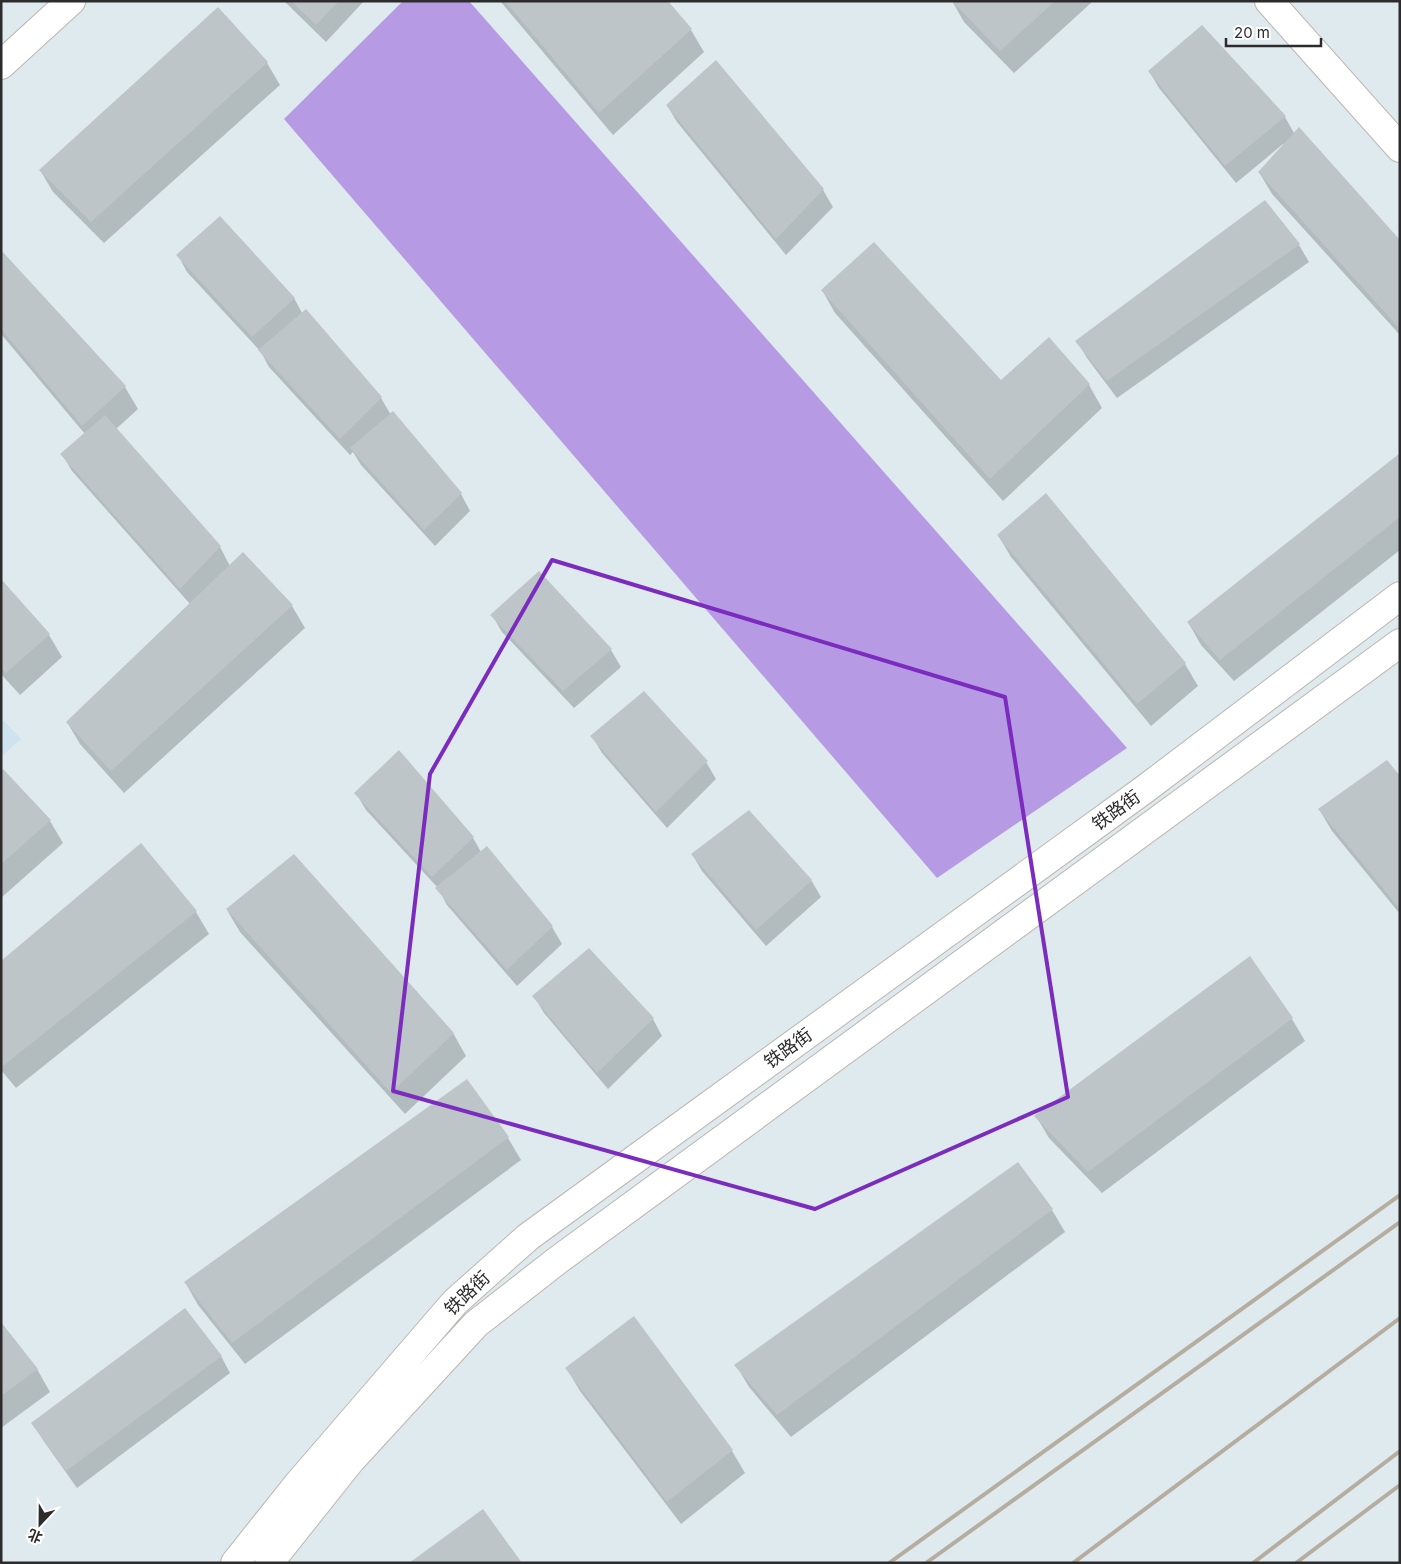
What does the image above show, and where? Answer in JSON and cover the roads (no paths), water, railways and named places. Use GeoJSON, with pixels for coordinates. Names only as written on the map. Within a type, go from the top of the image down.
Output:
{"type":"FeatureCollection","features":[{"type":"Feature","properties":{"kind":"main road"},"geometry":{"type":"LineString","coordinates":[[1,65],[71,1]]}},
{"type":"Feature","properties":{"kind":"main road"},"geometry":{"type":"LineString","coordinates":[[1269,1],[1400,148]]}},
{"type":"Feature","properties":{"kind":"main road","name":"铁路街"},"geometry":{"type":"LineString","coordinates":[[234,1563],[298,1484],[455,1302],[528,1237],[1145,789],[1400,596]]}},
{"type":"Feature","properties":{"kind":"main road","name":"铁路街"},"geometry":{"type":"LineString","coordinates":[[269,1563],[351,1460],[476,1324],[558,1260],[1400,643]]}},
{"type":"Feature","properties":{"kind":"railway"},"geometry":{"type":"LineString","coordinates":[[889,1563],[1400,1195]]}},
{"type":"Feature","properties":{"kind":"railway"},"geometry":{"type":"LineString","coordinates":[[926,1563],[1400,1222]]}},
{"type":"Feature","properties":{"kind":"railway"},"geometry":{"type":"LineString","coordinates":[[1073,1563],[1400,1318]]}},
{"type":"Feature","properties":{"kind":"railway"},"geometry":{"type":"LineString","coordinates":[[1253,1563],[1400,1451]]}},
{"type":"Feature","properties":{"kind":"railway"},"geometry":{"type":"LineString","coordinates":[[1296,1563],[1400,1485]]}}]}
